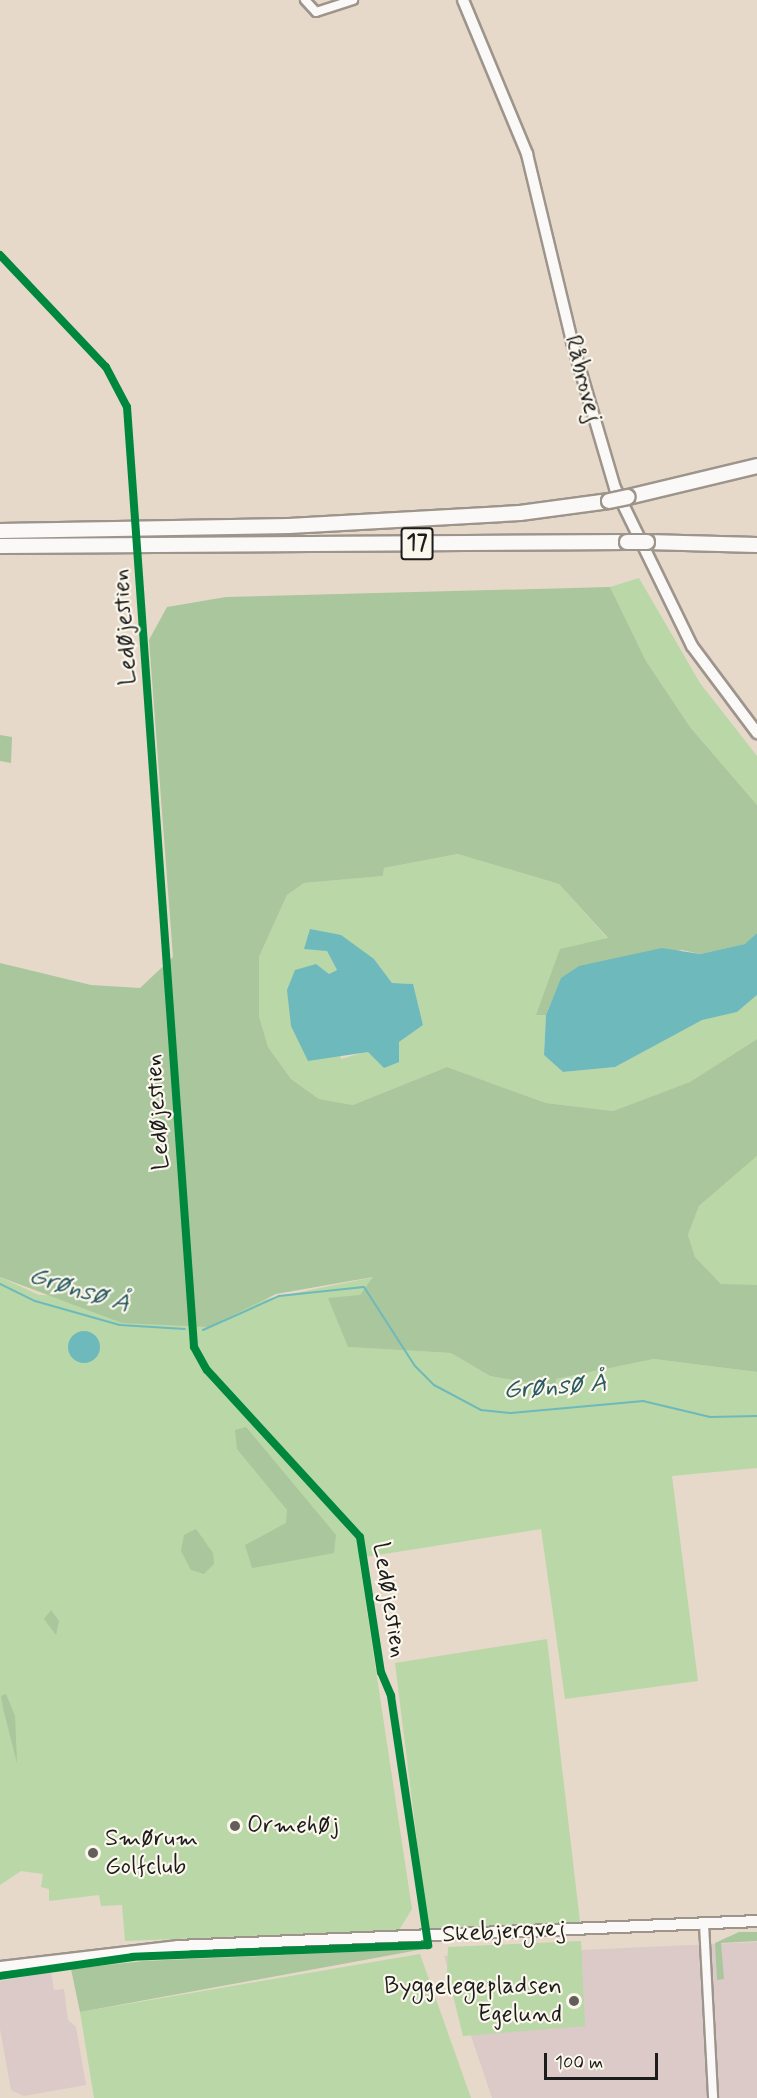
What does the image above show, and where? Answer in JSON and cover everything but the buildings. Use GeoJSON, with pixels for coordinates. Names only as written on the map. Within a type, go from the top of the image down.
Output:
{"type":"FeatureCollection","features":[{"type":"Feature","properties":{"kind":"highway","name":"17"},"geometry":{"type":"LineString","coordinates":[[0,531],[289,526],[519,513],[628,498],[757,466]]}},
{"type":"Feature","properties":{"kind":"highway","name":"17"},"geometry":{"type":"LineString","coordinates":[[0,546],[627,542],[757,545]]}},
{"type":"Feature","properties":{"kind":"street"},"geometry":{"type":"LineString","coordinates":[[305,0],[316,12],[353,0]]}},
{"type":"Feature","properties":{"kind":"street","name":"Råbrovej"},"geometry":{"type":"LineString","coordinates":[[463,0],[527,154],[572,342],[615,488],[692,645],[757,733]]}},
{"type":"Feature","properties":{"kind":"street","name":"Skebjergvej"},"geometry":{"type":"LineString","coordinates":[[0,1967],[167,1947],[757,1921]]}},
{"type":"Feature","properties":{"kind":"street"},"geometry":{"type":"LineString","coordinates":[[704,1924],[713,2098]]}},
{"type":"Feature","properties":{"kind":"shaded area"},"geometry":{"type":"Polygon","coordinates":[[[757,1942],[757,2098],[492,2098],[444,1956],[757,1942]]]}},
{"type":"Feature","properties":{"kind":"shaded area"},"geometry":{"type":"Polygon","coordinates":[[[51,1972],[54,1990],[64,1989],[68,2020],[76,2027],[86,2085],[24,2096],[11,2090],[0,2029],[0,1981],[51,1972]]]}},
{"type":"Feature","properties":{"kind":"green space"},"geometry":{"type":"Polygon","coordinates":[[[639,578],[700,683],[757,756],[757,805],[690,727],[646,661],[610,587],[639,578]]]}},
{"type":"Feature","properties":{"kind":"green space"},"geometry":{"type":"Polygon","coordinates":[[[610,587],[646,661],[690,727],[757,805],[757,933],[746,944],[700,954],[682,950],[561,978],[546,1015],[536,1015],[560,949],[608,938],[559,884],[458,854],[384,868],[383,876],[304,883],[287,895],[259,957],[259,1016],[268,1047],[291,1079],[319,1099],[353,1105],[447,1067],[546,1103],[613,1111],[690,1082],[757,1039],[757,1156],[699,1206],[688,1235],[695,1257],[721,1284],[757,1285],[757,1372],[654,1359],[556,1379],[555,1388],[490,1376],[451,1353],[348,1347],[328,1298],[360,1295],[373,1277],[276,1294],[209,1327],[122,1323],[0,1277],[0,963],[91,985],[140,988],[173,957],[149,640],[167,607],[226,597],[610,587]]]}},
{"type":"Feature","properties":{"kind":"green space"},"geometry":{"type":"Polygon","coordinates":[[[0,735],[12,737],[11,763],[0,761],[0,735]]]}},
{"type":"Feature","properties":{"kind":"green space"},"geometry":{"type":"Polygon","coordinates":[[[459,854],[559,884],[608,939],[536,1015],[546,1015],[544,1055],[563,1072],[615,1067],[702,1019],[737,1012],[757,995],[757,1039],[690,1082],[613,1111],[546,1103],[447,1067],[353,1105],[319,1099],[291,1079],[268,1047],[259,1016],[259,957],[287,895],[304,883],[383,876],[384,868],[459,854]],[[327,951],[337,970],[329,974],[341,1059],[399,1042],[423,1025],[412,984],[392,983],[374,959],[327,951]]]}},
{"type":"Feature","properties":{"kind":"green space"},"geometry":{"type":"Polygon","coordinates":[[[757,1156],[757,1285],[735,1288],[721,1284],[695,1257],[688,1235],[699,1206],[757,1156]]]}},
{"type":"Feature","properties":{"kind":"green space"},"geometry":{"type":"Polygon","coordinates":[[[0,1277],[39,1295],[256,1301],[374,1277],[360,1295],[348,1347],[451,1353],[490,1376],[554,1388],[556,1379],[654,1359],[757,1372],[757,1468],[672,1476],[698,1681],[565,1699],[541,1529],[359,1558],[412,1909],[399,1930],[125,1941],[122,1905],[101,1906],[99,1895],[49,1901],[49,1889],[41,1887],[43,1874],[21,1871],[0,1885],[0,1277]]]}},
{"type":"Feature","properties":{"kind":"green space"},"geometry":{"type":"Polygon","coordinates":[[[246,1427],[336,1535],[334,1553],[252,1568],[245,1545],[286,1523],[287,1510],[237,1449],[235,1430],[246,1427]]]}},
{"type":"Feature","properties":{"kind":"green space"},"geometry":{"type":"Polygon","coordinates":[[[196,1529],[213,1553],[214,1564],[204,1574],[191,1570],[181,1551],[184,1535],[196,1529]]]}},
{"type":"Feature","properties":{"kind":"green space"},"geometry":{"type":"Polygon","coordinates":[[[51,1610],[59,1621],[56,1635],[44,1619],[51,1610]]]}},
{"type":"Feature","properties":{"kind":"green space"},"geometry":{"type":"Polygon","coordinates":[[[547,1639],[580,1922],[428,1930],[395,1663],[547,1639]]]}},
{"type":"Feature","properties":{"kind":"green space"},"geometry":{"type":"Polygon","coordinates":[[[6,1694],[15,1716],[17,1763],[1,1696],[6,1694]]]}},
{"type":"Feature","properties":{"kind":"green space"},"geometry":{"type":"Polygon","coordinates":[[[739,1932],[757,1932],[757,1941],[721,1943],[724,1979],[717,1980],[715,1943],[739,1932]]]}},
{"type":"Feature","properties":{"kind":"green space"},"geometry":{"type":"Polygon","coordinates":[[[581,1941],[585,2026],[463,2036],[447,1971],[448,1947],[581,1941]]]}},
{"type":"Feature","properties":{"kind":"green space"},"geometry":{"type":"Polygon","coordinates":[[[424,1949],[80,2012],[71,1969],[144,1961],[424,1949]]]}},
{"type":"Feature","properties":{"kind":"green space"},"geometry":{"type":"Polygon","coordinates":[[[420,1954],[471,2098],[94,2098],[80,2012],[420,1954]]]}},
{"type":"Feature","properties":{"kind":"water"},"geometry":{"type":"Polygon","coordinates":[[[310,929],[341,935],[374,959],[392,983],[413,984],[423,1025],[399,1042],[399,1062],[384,1068],[368,1052],[308,1061],[291,1026],[287,990],[295,970],[316,964],[329,974],[337,970],[327,951],[304,949],[310,929]]]}},
{"type":"Feature","properties":{"kind":"water"},"geometry":{"type":"Polygon","coordinates":[[[757,933],[757,995],[737,1012],[702,1020],[615,1067],[563,1072],[544,1055],[546,1015],[561,978],[579,966],[662,948],[700,954],[745,944],[757,933]]]}},
{"type":"Feature","properties":{"kind":"water"},"geometry":{"type":"Polygon","coordinates":[[[84,1331],[95,1336],[100,1347],[95,1358],[84,1363],[73,1358],[68,1347],[73,1336],[84,1331]]]}},
{"type":"Feature","properties":{"kind":"waterway","name":"Grønsø Å"},"geometry":{"type":"LineString","coordinates":[[0,1284],[35,1301],[120,1325],[185,1329]]}},
{"type":"Feature","properties":{"kind":"waterway","name":"Grønsø Å"},"geometry":{"type":"LineString","coordinates":[[203,1330],[279,1296],[364,1287],[415,1366],[434,1385],[481,1410],[511,1413],[643,1401],[710,1417],[757,1416]]}},
{"type":"Feature","properties":{"kind":"cycle path","name":"Ledøjestien"},"geometry":{"type":"LineString","coordinates":[[0,255],[106,367],[127,407],[194,1347],[207,1370],[360,1537],[381,1672],[391,1696],[428,1945],[133,1957],[0,1976]]}},
{"type":"Feature","properties":{"kind":"place","name":"Ormehøj"},"geometry":{"type":"Point","coordinates":[235,1826]}},
{"type":"Feature","properties":{"kind":"place","name":"Smørum Golfclub"},"geometry":{"type":"Point","coordinates":[93,1853]}},
{"type":"Feature","properties":{"kind":"place","name":"Byggelegepladsen Egelund"},"geometry":{"type":"Point","coordinates":[574,2001]}}]}
